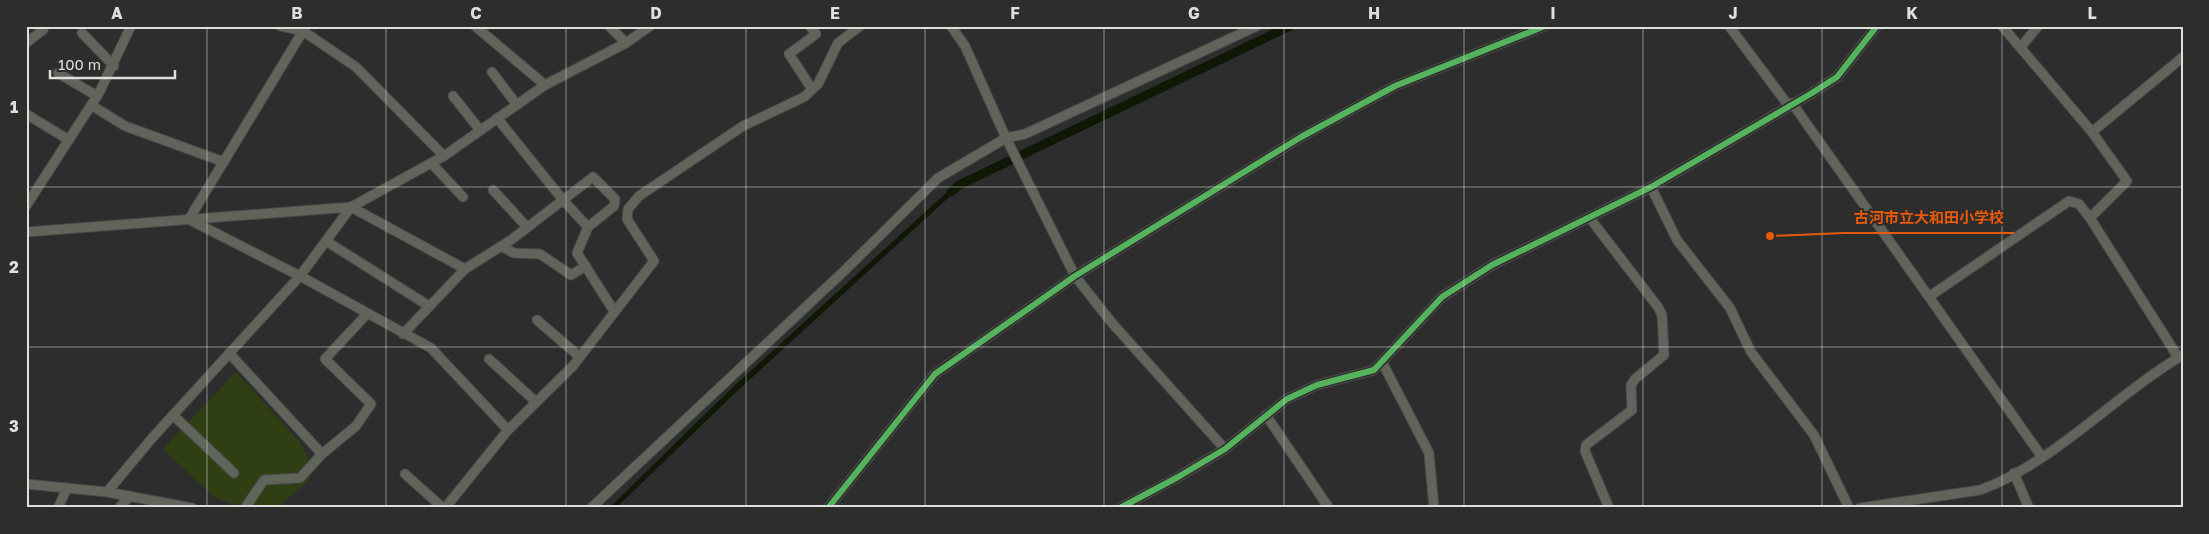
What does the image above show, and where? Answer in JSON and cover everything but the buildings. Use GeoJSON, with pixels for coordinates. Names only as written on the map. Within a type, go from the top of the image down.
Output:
{"type":"FeatureCollection","features":[{"type":"Feature","properties":{"kind":"street"},"geometry":{"type":"LineString","coordinates":[[26,43],[44,30],[41,26]]}},
{"type":"Feature","properties":{"kind":"street"},"geometry":{"type":"LineString","coordinates":[[26,206],[97,96],[114,66],[132,26]]}},
{"type":"Feature","properties":{"kind":"street"},"geometry":{"type":"LineString","coordinates":[[280,26],[304,28],[356,67],[444,156]]}},
{"type":"Feature","properties":{"kind":"street"},"geometry":{"type":"LineString","coordinates":[[475,26],[545,85]]}},
{"type":"Feature","properties":{"kind":"street"},"geometry":{"type":"LineString","coordinates":[[609,26],[626,44]]}},
{"type":"Feature","properties":{"kind":"street"},"geometry":{"type":"LineString","coordinates":[[26,232],[351,207],[444,156],[545,85],[626,44],[650,26]]}},
{"type":"Feature","properties":{"kind":"street"},"geometry":{"type":"LineString","coordinates":[[810,26],[816,34],[789,54],[812,89]]}},
{"type":"Feature","properties":{"kind":"street"},"geometry":{"type":"LineString","coordinates":[[405,474],[444,508],[508,430],[580,357],[654,261],[626,219],[628,210],[639,196],[743,126],[804,97],[818,84],[838,43],[860,26]]}},
{"type":"Feature","properties":{"kind":"street"},"geometry":{"type":"LineString","coordinates":[[951,26],[965,46],[1006,138],[1075,276],[1112,323],[1225,449]]}},
{"type":"Feature","properties":{"kind":"street"},"geometry":{"type":"LineString","coordinates":[[591,508],[843,272],[938,178],[1006,138],[1025,134],[1042,127],[1257,26]]}},
{"type":"Feature","properties":{"kind":"street"},"geometry":{"type":"LineString","coordinates":[[828,508],[935,374],[1075,276],[1301,137],[1387,90],[1499,43],[1545,26]]}},
{"type":"Feature","properties":{"kind":"street"},"geometry":{"type":"LineString","coordinates":[[1729,26],[1790,104],[1930,296],[2042,457]]}},
{"type":"Feature","properties":{"kind":"street"},"geometry":{"type":"LineString","coordinates":[[1120,508],[1225,449],[1287,398],[1317,385],[1368,373],[1382,362],[1400,340],[1442,297],[1460,284],[1492,265],[1652,187],[1837,77],[1877,26]]}},
{"type":"Feature","properties":{"kind":"street"},"geometry":{"type":"LineString","coordinates":[[2002,26],[2092,132],[2127,181],[2090,218]]}},
{"type":"Feature","properties":{"kind":"street"},"geometry":{"type":"LineString","coordinates":[[2021,47],[2038,26]]}},
{"type":"Feature","properties":{"kind":"street"},"geometry":{"type":"LineString","coordinates":[[189,219],[304,28]]}},
{"type":"Feature","properties":{"kind":"street"},"geometry":{"type":"LineString","coordinates":[[82,33],[114,66]]}},
{"type":"Feature","properties":{"kind":"street"},"geometry":{"type":"LineString","coordinates":[[2092,132],[2183,57]]}},
{"type":"Feature","properties":{"kind":"street"},"geometry":{"type":"LineString","coordinates":[[492,72],[517,105]]}},
{"type":"Feature","properties":{"kind":"street"},"geometry":{"type":"LineString","coordinates":[[58,74],[97,96]]}},
{"type":"Feature","properties":{"kind":"street"},"geometry":{"type":"LineString","coordinates":[[453,96],[480,130]]}},
{"type":"Feature","properties":{"kind":"street"},"geometry":{"type":"LineString","coordinates":[[91,105],[125,126],[224,162]]}},
{"type":"Feature","properties":{"kind":"street"},"geometry":{"type":"LineString","coordinates":[[26,114],[69,140]]}},
{"type":"Feature","properties":{"kind":"street"},"geometry":{"type":"LineString","coordinates":[[497,118],[563,200],[588,227]]}},
{"type":"Feature","properties":{"kind":"street"},"geometry":{"type":"LineString","coordinates":[[431,163],[463,197]]}},
{"type":"Feature","properties":{"kind":"street"},"geometry":{"type":"LineString","coordinates":[[403,334],[465,269],[527,228],[594,177],[615,199],[614,206],[588,227],[577,253],[614,311]]}},
{"type":"Feature","properties":{"kind":"street"},"geometry":{"type":"LineString","coordinates":[[1652,187],[1677,240],[1730,308],[1751,352],[1814,435],[1849,508]]}},
{"type":"Feature","properties":{"kind":"street"},"geometry":{"type":"LineString","coordinates":[[493,190],[527,228]]}},
{"type":"Feature","properties":{"kind":"street"},"geometry":{"type":"LineString","coordinates":[[1860,508],[1980,490],[1996,484],[2042,457],[2181,356],[2090,218],[2079,204],[2069,201],[1930,296]]}},
{"type":"Feature","properties":{"kind":"street"},"geometry":{"type":"LineString","coordinates":[[108,492],[173,415],[300,276],[351,207]]}},
{"type":"Feature","properties":{"kind":"street"},"geometry":{"type":"LineString","coordinates":[[351,207],[465,269]]}},
{"type":"Feature","properties":{"kind":"street"},"geometry":{"type":"LineString","coordinates":[[1589,217],[1662,315],[1664,355],[1635,379],[1631,385],[1632,410],[1586,445],[1585,451],[1609,508]]}},
{"type":"Feature","properties":{"kind":"street"},"geometry":{"type":"LineString","coordinates":[[189,219],[300,276],[431,348],[508,430]]}},
{"type":"Feature","properties":{"kind":"street"},"geometry":{"type":"LineString","coordinates":[[326,241],[429,306]]}},
{"type":"Feature","properties":{"kind":"street"},"geometry":{"type":"LineString","coordinates":[[501,246],[514,253],[540,254],[571,275],[586,266]]}},
{"type":"Feature","properties":{"kind":"street"},"geometry":{"type":"LineString","coordinates":[[245,508],[264,480],[300,478],[322,454],[356,426],[371,404],[325,359],[367,314]]}},
{"type":"Feature","properties":{"kind":"street"},"geometry":{"type":"LineString","coordinates":[[537,320],[580,357]]}},
{"type":"Feature","properties":{"kind":"street"},"geometry":{"type":"LineString","coordinates":[[230,353],[322,454]]}},
{"type":"Feature","properties":{"kind":"street"},"geometry":{"type":"LineString","coordinates":[[489,358],[536,402]]}},
{"type":"Feature","properties":{"kind":"street"},"geometry":{"type":"LineString","coordinates":[[1382,362],[1429,453],[1434,508]]}},
{"type":"Feature","properties":{"kind":"street"},"geometry":{"type":"LineString","coordinates":[[173,415],[234,474]]}},
{"type":"Feature","properties":{"kind":"street"},"geometry":{"type":"LineString","coordinates":[[1266,415],[1329,508]]}},
{"type":"Feature","properties":{"kind":"street"},"geometry":{"type":"LineString","coordinates":[[2014,473],[2029,508]]}},
{"type":"Feature","properties":{"kind":"street"},"geometry":{"type":"LineString","coordinates":[[26,484],[108,492],[167,505],[192,508]]}},
{"type":"Feature","properties":{"kind":"street"},"geometry":{"type":"LineString","coordinates":[[58,508],[67,488]]}},
{"type":"Feature","properties":{"kind":"street"},"geometry":{"type":"LineString","coordinates":[[119,508],[130,496]]}},
{"type":"Feature","properties":{"kind":"green space"},"geometry":{"type":"Polygon","coordinates":[[[236,372],[300,442],[309,460],[310,479],[277,508],[244,508],[214,497],[163,449],[236,372]]]}},
{"type":"Feature","properties":{"kind":"shaded area"},"geometry":{"type":"Polygon","coordinates":[[[957,183],[960,187],[735,393],[616,508],[609,508],[732,388],[957,183]]]}},
{"type":"Feature","properties":{"kind":"waterway"},"geometry":{"type":"LineString","coordinates":[[951,192],[959,185],[1290,26]]}},
{"type":"Feature","properties":{"kind":"cycle path"},"geometry":{"type":"LineString","coordinates":[[828,508],[935,374],[1075,276],[1301,137],[1395,86],[1545,26]]}},
{"type":"Feature","properties":{"kind":"cycle path"},"geometry":{"type":"LineString","coordinates":[[1120,508],[1225,449],[1287,399],[1317,385],[1374,370],[1442,297],[1492,265],[1651,187],[1812,93],[1837,77],[1877,26]]}},
{"type":"Feature","properties":{"kind":"place","name":"古河市立大和田小学校"},"geometry":{"type":"Point","coordinates":[1770,236]}}]}
